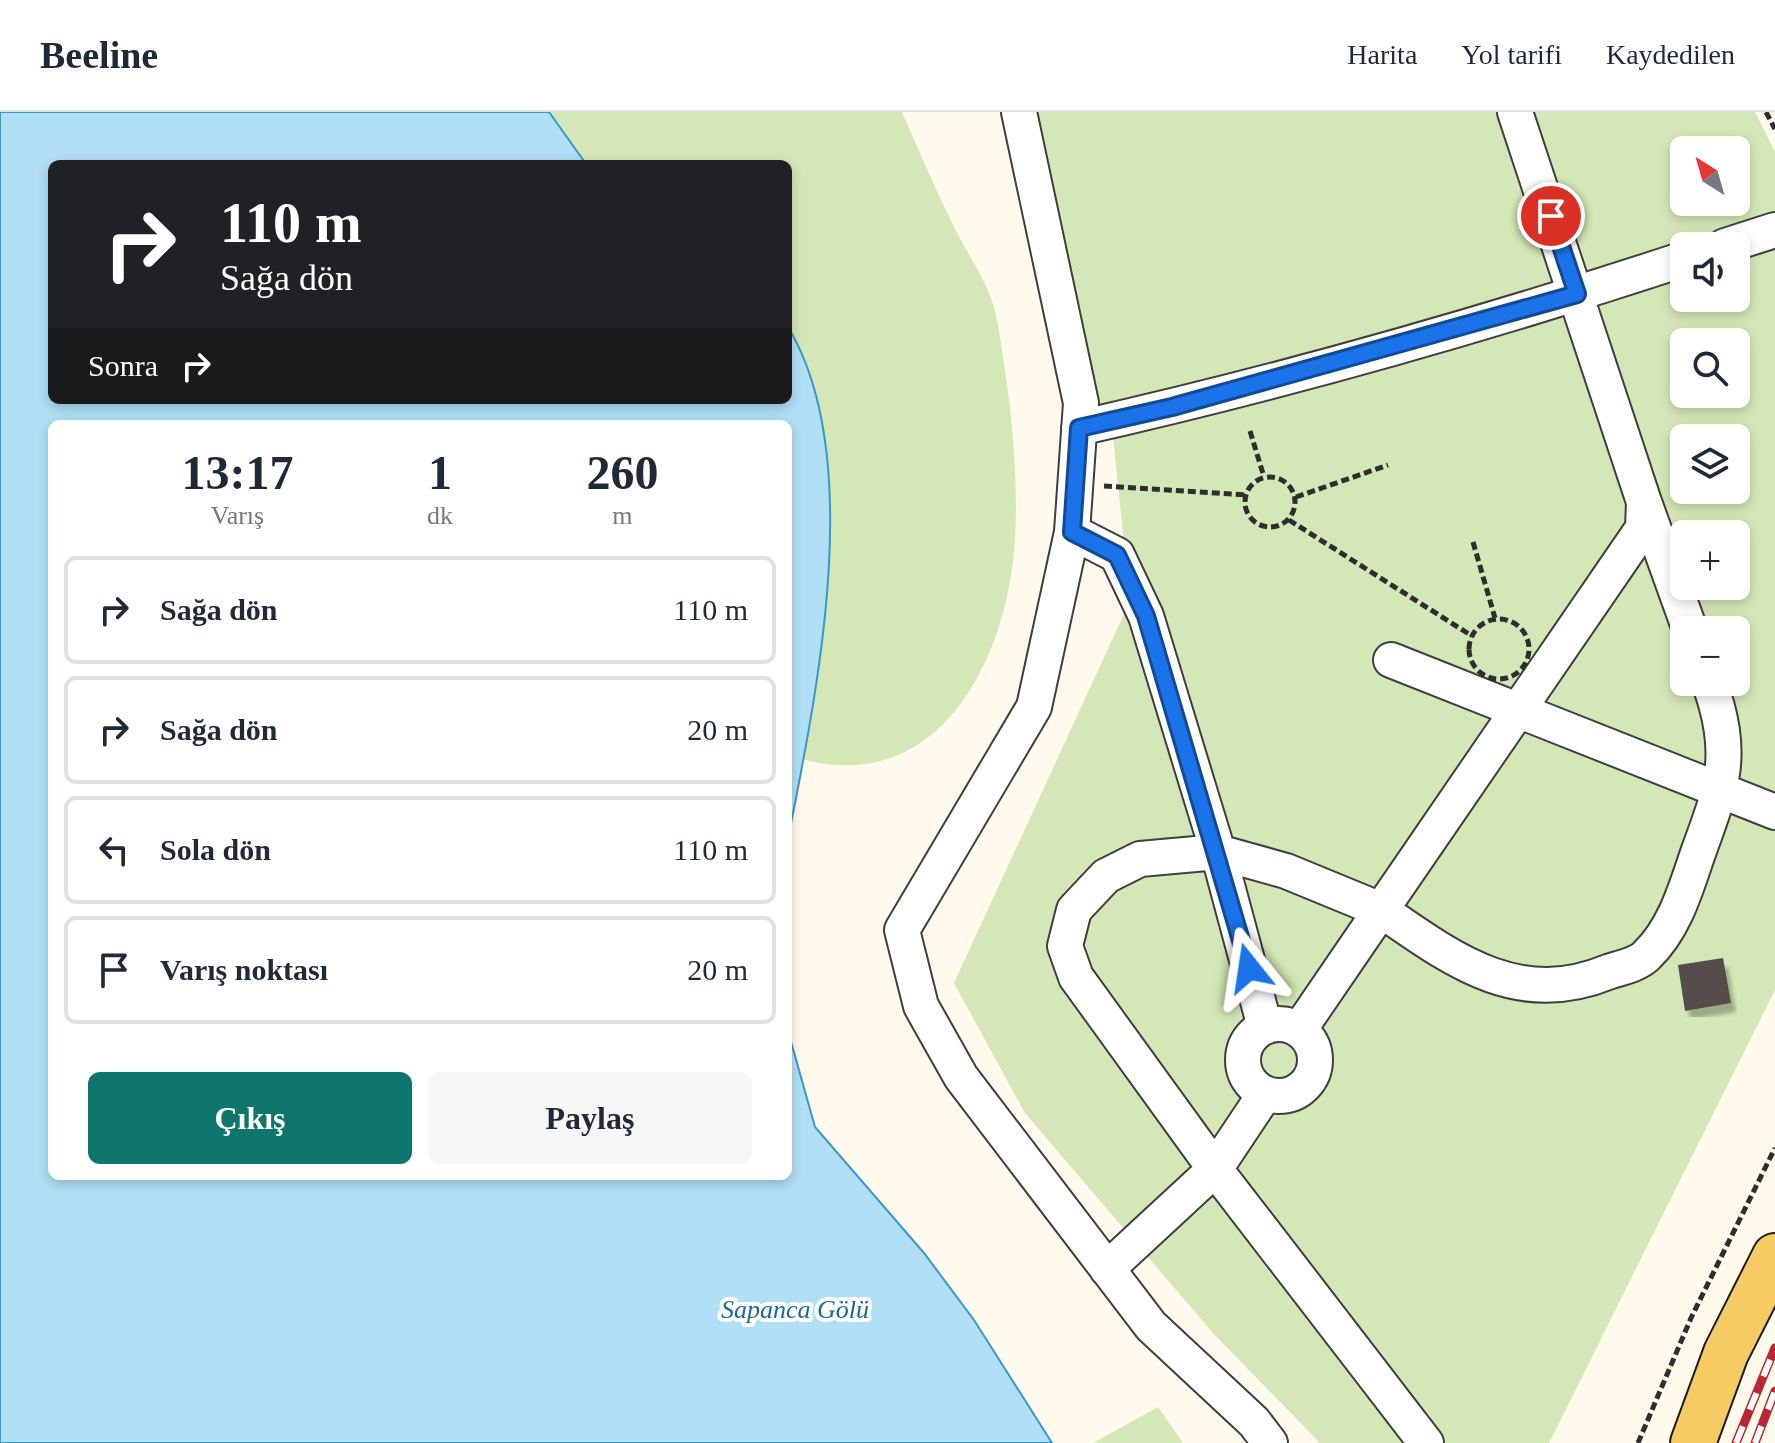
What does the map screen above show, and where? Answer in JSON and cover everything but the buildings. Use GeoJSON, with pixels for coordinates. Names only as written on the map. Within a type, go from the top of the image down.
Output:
{"type":"FeatureCollection","features":[{"type":"Feature","properties":{"kind":"main road"},"geometry":{"type":"LineString","coordinates":[[1693,1443],[1726,1353],[1775,1256]]}},
{"type":"Feature","properties":{"kind":"street"},"geometry":{"type":"LineString","coordinates":[[1019,112],[1081,403],[1072,532],[1034,707],[902,930],[921,1006],[961,1077],[1151,1326],[1254,1422],[1270,1443]]}},
{"type":"Feature","properties":{"kind":"street"},"geometry":{"type":"LineString","coordinates":[[1515,112],[1685,616]]}},
{"type":"Feature","properties":{"kind":"street"},"geometry":{"type":"LineString","coordinates":[[1750,238],[1775,230]]}},
{"type":"Feature","properties":{"kind":"street"},"geometry":{"type":"LineString","coordinates":[[1079,428],[1172,407],[1577,294],[1670,264]]}},
{"type":"Feature","properties":{"kind":"street"},"geometry":{"type":"LineString","coordinates":[[1299,1030],[1643,528],[1644,502]]}},
{"type":"Feature","properties":{"kind":"street"},"geometry":{"type":"LineString","coordinates":[[1072,532],[1117,555],[1146,616],[1218,852],[1265,1027]]}},
{"type":"Feature","properties":{"kind":"street"},"geometry":{"type":"LineString","coordinates":[[1391,660],[1775,812]]}},
{"type":"Feature","properties":{"kind":"street"},"geometry":{"type":"LineString","coordinates":[[1426,1443],[1215,1169],[1076,977],[1065,946],[1074,910],[1106,876],[1140,859],[1218,852],[1286,871],[1381,910],[1440,951],[1493,979],[1535,986],[1583,983],[1646,957],[1677,912],[1720,788],[1726,758],[1712,696]]}},
{"type":"Feature","properties":{"kind":"street"},"geometry":{"type":"LineString","coordinates":[[1276,1024],[1299,1030],[1313,1048],[1313,1071],[1308,1082],[1288,1095],[1265,1094],[1248,1077],[1244,1054],[1247,1043],[1265,1027],[1276,1024]]}},
{"type":"Feature","properties":{"kind":"street"},"geometry":{"type":"LineString","coordinates":[[1107,1269],[1215,1169],[1265,1094]]}},
{"type":"Feature","properties":{"kind":"path"},"geometry":{"type":"LineString","coordinates":[[1766,112],[1775,129]]}},
{"type":"Feature","properties":{"kind":"path"},"geometry":{"type":"LineString","coordinates":[[1250,431],[1264,477]]}},
{"type":"Feature","properties":{"kind":"path"},"geometry":{"type":"LineString","coordinates":[[1296,497],[1388,465]]}},
{"type":"Feature","properties":{"kind":"path"},"geometry":{"type":"LineString","coordinates":[[1264,477],[1287,483],[1296,497],[1289,520],[1274,528],[1258,525],[1247,513],[1246,495],[1256,481],[1264,477]]}},
{"type":"Feature","properties":{"kind":"path"},"geometry":{"type":"LineString","coordinates":[[1076,484],[1246,495]]}},
{"type":"Feature","properties":{"kind":"path"},"geometry":{"type":"LineString","coordinates":[[1289,520],[1472,636]]}},
{"type":"Feature","properties":{"kind":"path"},"geometry":{"type":"LineString","coordinates":[[1473,542],[1495,618]]}},
{"type":"Feature","properties":{"kind":"path"},"geometry":{"type":"LineString","coordinates":[[1495,618],[1515,622],[1528,638],[1528,658],[1516,674],[1498,679],[1480,672],[1469,656],[1472,636],[1477,627],[1495,618]]}},
{"type":"Feature","properties":{"kind":"path"},"geometry":{"type":"LineString","coordinates":[[1638,1443],[1691,1318],[1775,1148]]}},
{"type":"Feature","properties":{"kind":"green space"},"geometry":{"type":"Polygon","coordinates":[[[549,112],[902,112],[945,209],[994,306],[1008,391],[1016,518],[1010,584],[998,628],[981,670],[958,708],[928,737],[893,757],[850,765],[801,759],[829,550],[828,494],[819,405],[810,372],[792,335],[792,160],[583,160],[549,112]]]}},
{"type":"Feature","properties":{"kind":"green space"},"geometry":{"type":"Polygon","coordinates":[[[1018,112],[1755,112],[1775,152],[1775,990],[1549,1443],[1320,1443],[1212,1332],[1025,1113],[954,983],[1130,601],[1112,427],[1079,428],[1018,112]]]}},
{"type":"Feature","properties":{"kind":"green space"},"geometry":{"type":"Polygon","coordinates":[[[1158,1407],[1183,1443],[1093,1443],[1158,1407]]]}},
{"type":"Feature","properties":{"kind":"water","name":"Sapanca Gölü"},"geometry":{"type":"Polygon","coordinates":[[[0,112],[549,112],[583,160],[48,160],[48,404],[792,404],[792,336],[812,381],[825,442],[830,509],[828,578],[821,649],[792,818],[792,420],[48,420],[48,1180],[792,1180],[792,1045],[815,1127],[924,1253],[974,1320],[1052,1443],[0,1443],[0,112]]]}},
{"type":"Feature","properties":{"kind":"railway"},"geometry":{"type":"LineString","coordinates":[[1736,1443],[1775,1348]]}},
{"type":"Feature","properties":{"kind":"railway"},"geometry":{"type":"LineString","coordinates":[[1755,1443],[1775,1391]]}},
{"type":"Feature","properties":{"kind":"route"},"geometry":{"type":"LineString","coordinates":[[1249,968],[1218,852],[1146,616],[1117,555],[1072,532],[1079,428],[1172,407],[1577,294],[1551,216]]}}]}
